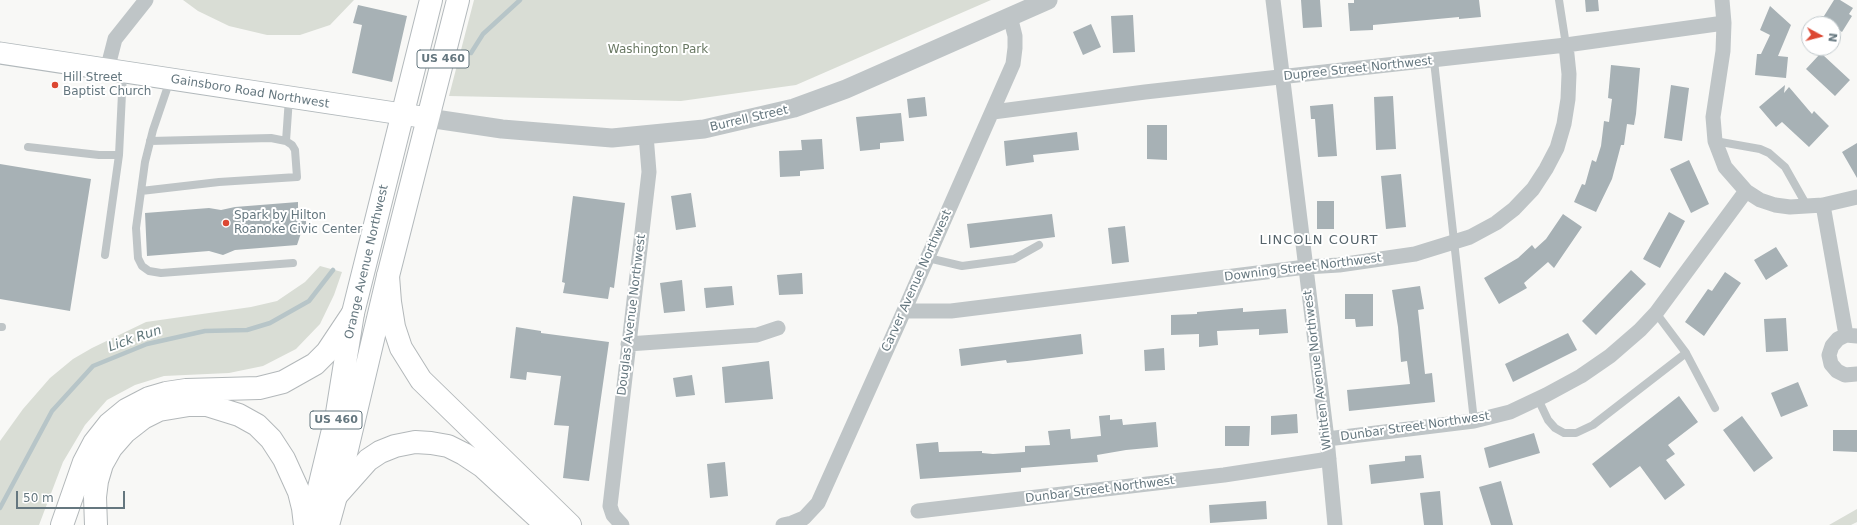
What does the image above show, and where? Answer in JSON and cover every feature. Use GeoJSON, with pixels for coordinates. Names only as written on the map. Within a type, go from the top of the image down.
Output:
{"type":"FeatureCollection","features":[{"type":"Feature","properties":{"kind":"main road","name":"Orange Avenue Northwest"},"geometry":{"type":"LineString","coordinates":[[310,525],[337,413],[353,312],[431,0]]}},
{"type":"Feature","properties":{"kind":"main road","name":"Orange Avenue Northwest"},"geometry":{"type":"LineString","coordinates":[[336,496],[388,276],[458,0]]}},
{"type":"Feature","properties":{"kind":"main road","name":"Gainsboro Road Northwest"},"geometry":{"type":"LineString","coordinates":[[0,54],[428,118]]}},
{"type":"Feature","properties":{"kind":"main road"},"geometry":{"type":"LineString","coordinates":[[388,276],[394,327],[401,348],[421,380],[570,525]]}},
{"type":"Feature","properties":{"kind":"main road"},"geometry":{"type":"LineString","coordinates":[[62,525],[84,462],[94,444],[109,424],[126,410],[149,398],[166,392],[259,388],[283,382],[315,364],[327,352],[353,312]]}},
{"type":"Feature","properties":{"kind":"main road"},"geometry":{"type":"LineString","coordinates":[[96,525],[95,497],[97,481],[102,464],[110,448],[125,432],[143,418],[159,410],[189,404],[207,405],[239,415],[257,425],[271,439],[284,459],[299,492],[305,525]]}},
{"type":"Feature","properties":{"kind":"main road"},"geometry":{"type":"LineString","coordinates":[[336,496],[363,465],[380,452],[395,446],[414,442],[432,442],[448,446],[464,454],[482,466],[546,525]]}},
{"type":"Feature","properties":{"kind":"main road","name":"US 460"},"geometry":{"type":"LineString","coordinates":[[328,525],[336,496]]}},
{"type":"Feature","properties":{"kind":"street"},"geometry":{"type":"LineString","coordinates":[[115,71],[115,39],[146,0]]}},
{"type":"Feature","properties":{"kind":"street","name":"Whitten Avenue Northwest"},"geometry":{"type":"LineString","coordinates":[[1273,0],[1327,439],[1335,525]]}},
{"type":"Feature","properties":{"kind":"street"},"geometry":{"type":"LineString","coordinates":[[1722,0],[1724,23],[1721,63],[1713,117],[1715,141],[1725,167],[1746,191],[1760,200],[1776,205],[1790,207],[1823,205],[1857,196]]}},
{"type":"Feature","properties":{"kind":"street","name":"Burrell Street"},"geometry":{"type":"LineString","coordinates":[[428,118],[509,129],[612,138],[646,136],[704,129],[794,108],[846,89],[1038,2]]}},
{"type":"Feature","properties":{"kind":"street","name":"Carver Avenue Northwest"},"geometry":{"type":"LineString","coordinates":[[783,525],[804,518],[818,503],[904,312],[1013,64],[1015,42],[1010,16]]}},
{"type":"Feature","properties":{"kind":"street","name":"Dupree Street Northwest"},"geometry":{"type":"LineString","coordinates":[[993,112],[1145,92],[1566,46],[1724,23]]}},
{"type":"Feature","properties":{"kind":"street","name":"Downing Street Northwest"},"geometry":{"type":"LineString","coordinates":[[904,312],[951,311],[1306,267],[1339,265],[1415,254],[1455,243],[1470,237],[1496,223],[1514,209],[1533,189],[1546,169],[1556,148],[1564,124],[1568,99],[1569,74],[1566,46]]}},
{"type":"Feature","properties":{"kind":"street","name":"Douglas Avenue Northwest"},"geometry":{"type":"LineString","coordinates":[[622,525],[613,515],[610,506],[649,172],[649,154],[646,136]]}},
{"type":"Feature","properties":{"kind":"street","name":"Dunbar Street Northwest"},"geometry":{"type":"LineString","coordinates":[[1327,439],[1474,421],[1510,412],[1581,376],[1610,356],[1640,330],[1656,313],[1746,191]]}},
{"type":"Feature","properties":{"kind":"street"},"geometry":{"type":"LineString","coordinates":[[1823,205],[1852,336],[1838,339],[1832,346],[1829,354],[1831,364],[1837,371],[1844,375],[1857,374]]}},
{"type":"Feature","properties":{"kind":"street"},"geometry":{"type":"LineString","coordinates":[[628,344],[757,335],[778,328]]}},
{"type":"Feature","properties":{"kind":"street","name":"Dunbar Street Northwest"},"geometry":{"type":"LineString","coordinates":[[918,511],[1216,476],[1329,459]]}},
{"type":"Feature","properties":{"kind":"lane"},"geometry":{"type":"LineString","coordinates":[[1559,0],[1566,46]]}},
{"type":"Feature","properties":{"kind":"lane"},"geometry":{"type":"LineString","coordinates":[[1434,61],[1474,421]]}},
{"type":"Feature","properties":{"kind":"lane"},"geometry":{"type":"LineString","coordinates":[[104,255],[120,155],[115,71]]}},
{"type":"Feature","properties":{"kind":"lane"},"geometry":{"type":"LineString","coordinates":[[170,79],[145,162],[136,228],[138,258],[142,266],[149,271],[161,273],[293,263]]}},
{"type":"Feature","properties":{"kind":"lane"},"geometry":{"type":"LineString","coordinates":[[286,141],[289,98]]}},
{"type":"Feature","properties":{"kind":"lane"},"geometry":{"type":"LineString","coordinates":[[141,191],[219,182],[297,177],[295,150],[286,141],[271,138],[150,142]]}},
{"type":"Feature","properties":{"kind":"lane"},"geometry":{"type":"LineString","coordinates":[[1715,141],[1760,149],[1769,153],[1785,167],[1807,206]]}},
{"type":"Feature","properties":{"kind":"lane"},"geometry":{"type":"LineString","coordinates":[[28,147],[99,155],[120,155]]}},
{"type":"Feature","properties":{"kind":"lane"},"geometry":{"type":"LineString","coordinates":[[928,258],[962,266],[1014,259],[1039,245]]}},
{"type":"Feature","properties":{"kind":"lane"},"geometry":{"type":"LineString","coordinates":[[1656,313],[1686,353],[1715,408]]}},
{"type":"Feature","properties":{"kind":"lane"},"geometry":{"type":"LineString","coordinates":[[1538,399],[1548,420],[1555,428],[1564,433],[1576,433],[1593,425],[1686,353]]}},
{"type":"Feature","properties":{"kind":"green space"},"geometry":{"type":"Polygon","coordinates":[[[183,0],[354,0],[330,25],[300,35],[267,35],[229,26],[198,11],[183,0]]]}},
{"type":"Feature","properties":{"kind":"green space","name":"Washington Park"},"geometry":{"type":"Polygon","coordinates":[[[474,0],[991,0],[796,85],[681,101],[449,96],[474,0]]]}},
{"type":"Feature","properties":{"kind":"green space"},"geometry":{"type":"Polygon","coordinates":[[[320,266],[342,272],[334,295],[320,324],[296,349],[263,366],[229,373],[164,376],[135,385],[107,400],[85,425],[63,462],[39,525],[0,525],[0,441],[23,409],[50,378],[73,359],[92,348],[146,322],[251,307],[277,301],[305,282],[320,266]]]}},
{"type":"Feature","properties":{"kind":"green space"},"geometry":{"type":"Polygon","coordinates":[[[1857,509],[1857,522],[1851,525],[1829,525],[1857,509]]]}},
{"type":"Feature","properties":{"kind":"building"},"geometry":{"type":"Polygon","coordinates":[[[1301,0],[1320,0],[1322,27],[1303,28],[1301,0]]]}},
{"type":"Feature","properties":{"kind":"building"},"geometry":{"type":"Polygon","coordinates":[[[1354,0],[1479,0],[1481,17],[1459,19],[1459,17],[1373,25],[1373,30],[1350,31],[1348,3],[1354,3],[1354,0]]]}},
{"type":"Feature","properties":{"kind":"building"},"geometry":{"type":"Polygon","coordinates":[[[1585,0],[1598,0],[1599,11],[1586,12],[1585,0]]]}},
{"type":"Feature","properties":{"kind":"building"},"geometry":{"type":"Polygon","coordinates":[[[1834,0],[1840,0],[1853,8],[1849,14],[1852,16],[1842,32],[1841,16],[1824,16],[1834,0]]]}},
{"type":"Feature","properties":{"kind":"building"},"geometry":{"type":"Polygon","coordinates":[[[358,5],[407,16],[392,82],[352,73],[362,25],[353,23],[358,5]]]}},
{"type":"Feature","properties":{"kind":"building"},"geometry":{"type":"Polygon","coordinates":[[[1770,6],[1791,25],[1778,56],[1788,57],[1786,78],[1755,75],[1757,54],[1761,54],[1770,35],[1760,30],[1770,6]]]}},
{"type":"Feature","properties":{"kind":"building"},"geometry":{"type":"Polygon","coordinates":[[[1133,15],[1135,52],[1113,53],[1111,16],[1133,15]]]}},
{"type":"Feature","properties":{"kind":"building"},"geometry":{"type":"Polygon","coordinates":[[[1091,24],[1101,47],[1083,55],[1073,32],[1091,24]]]}},
{"type":"Feature","properties":{"kind":"building"},"geometry":{"type":"Polygon","coordinates":[[[1818,56],[1824,56],[1850,80],[1835,96],[1806,69],[1818,56]]]}},
{"type":"Feature","properties":{"kind":"building"},"geometry":{"type":"Polygon","coordinates":[[[1611,65],[1640,68],[1636,114],[1634,125],[1627,124],[1624,145],[1621,145],[1612,179],[1596,212],[1574,202],[1582,184],[1585,185],[1592,160],[1596,162],[1601,146],[1604,121],[1609,122],[1612,99],[1608,98],[1611,65]]]}},
{"type":"Feature","properties":{"kind":"building"},"geometry":{"type":"Polygon","coordinates":[[[1671,85],[1689,88],[1682,141],[1664,138],[1671,85]]]}},
{"type":"Feature","properties":{"kind":"building"},"geometry":{"type":"Polygon","coordinates":[[[1785,85],[1784,93],[1789,87],[1812,114],[1814,111],[1829,126],[1809,147],[1782,122],[1776,127],[1759,107],[1785,85]]]}},
{"type":"Feature","properties":{"kind":"building"},"geometry":{"type":"Polygon","coordinates":[[[1393,96],[1396,149],[1376,150],[1374,97],[1393,96]]]}},
{"type":"Feature","properties":{"kind":"building"},"geometry":{"type":"Polygon","coordinates":[[[925,97],[927,116],[909,118],[907,99],[925,97]]]}},
{"type":"Feature","properties":{"kind":"building"},"geometry":{"type":"Polygon","coordinates":[[[1333,104],[1337,156],[1318,157],[1315,119],[1311,119],[1310,106],[1333,104]]]}},
{"type":"Feature","properties":{"kind":"building"},"geometry":{"type":"Polygon","coordinates":[[[901,113],[904,141],[880,143],[880,149],[860,151],[856,117],[901,113]]]}},
{"type":"Feature","properties":{"kind":"building"},"geometry":{"type":"Polygon","coordinates":[[[1147,125],[1167,125],[1167,160],[1147,159],[1147,125]]]}},
{"type":"Feature","properties":{"kind":"building"},"geometry":{"type":"Polygon","coordinates":[[[1077,132],[1079,150],[1033,155],[1034,162],[1006,166],[1004,141],[1077,132]]]}},
{"type":"Feature","properties":{"kind":"building"},"geometry":{"type":"Polygon","coordinates":[[[822,139],[824,169],[800,171],[800,176],[780,177],[779,151],[802,150],[801,140],[822,139]]]}},
{"type":"Feature","properties":{"kind":"building"},"geometry":{"type":"Polygon","coordinates":[[[1857,143],[1857,178],[1842,152],[1857,143]]]}},
{"type":"Feature","properties":{"kind":"building"},"geometry":{"type":"Polygon","coordinates":[[[1689,160],[1709,204],[1691,213],[1670,169],[1689,160]]]}},
{"type":"Feature","properties":{"kind":"building"},"geometry":{"type":"Polygon","coordinates":[[[0,164],[91,179],[70,311],[0,299],[0,164]]]}},
{"type":"Feature","properties":{"kind":"building"},"geometry":{"type":"Polygon","coordinates":[[[1401,174],[1406,227],[1386,229],[1381,176],[1401,174]]]}},
{"type":"Feature","properties":{"kind":"building"},"geometry":{"type":"Polygon","coordinates":[[[691,193],[696,227],[676,230],[671,196],[691,193]]]}},
{"type":"Feature","properties":{"kind":"building"},"geometry":{"type":"Polygon","coordinates":[[[573,196],[625,203],[614,288],[610,287],[608,299],[563,293],[565,283],[562,282],[573,196]]]}},
{"type":"Feature","properties":{"kind":"building"},"geometry":{"type":"Polygon","coordinates":[[[1317,201],[1334,201],[1334,229],[1317,229],[1317,201]]]}},
{"type":"Feature","properties":{"kind":"building","name":"Spark by Hilton Roanoke Civic Center"},"geometry":{"type":"Polygon","coordinates":[[[298,202],[298,210],[306,208],[306,232],[301,233],[297,245],[235,250],[223,255],[209,251],[147,256],[145,213],[209,208],[221,210],[235,207],[298,202]]]}},
{"type":"Feature","properties":{"kind":"building"},"geometry":{"type":"Polygon","coordinates":[[[1669,212],[1685,221],[1660,268],[1643,259],[1669,212]]]}},
{"type":"Feature","properties":{"kind":"building"},"geometry":{"type":"Polygon","coordinates":[[[1052,214],[1055,237],[970,248],[967,224],[1052,214]]]}},
{"type":"Feature","properties":{"kind":"building"},"geometry":{"type":"Polygon","coordinates":[[[1563,214],[1582,227],[1554,268],[1548,262],[1524,283],[1527,288],[1499,304],[1484,278],[1518,258],[1532,245],[1535,249],[1546,239],[1563,214]]]}},
{"type":"Feature","properties":{"kind":"building"},"geometry":{"type":"Polygon","coordinates":[[[1125,226],[1129,262],[1112,264],[1108,228],[1125,226]]]}},
{"type":"Feature","properties":{"kind":"building"},"geometry":{"type":"Polygon","coordinates":[[[1776,247],[1788,266],[1766,280],[1754,260],[1776,247]]]}},
{"type":"Feature","properties":{"kind":"building"},"geometry":{"type":"Polygon","coordinates":[[[1631,270],[1646,284],[1596,335],[1582,321],[1631,270]]]}},
{"type":"Feature","properties":{"kind":"building"},"geometry":{"type":"Polygon","coordinates":[[[1725,272],[1741,283],[1704,336],[1685,322],[1708,289],[1712,291],[1725,272]]]}},
{"type":"Feature","properties":{"kind":"building"},"geometry":{"type":"Polygon","coordinates":[[[802,273],[803,294],[779,295],[777,275],[802,273]]]}},
{"type":"Feature","properties":{"kind":"building"},"geometry":{"type":"Polygon","coordinates":[[[682,280],[685,311],[664,313],[660,283],[682,280]]]}},
{"type":"Feature","properties":{"kind":"building"},"geometry":{"type":"Polygon","coordinates":[[[732,286],[734,305],[706,308],[704,288],[732,286]]]}},
{"type":"Feature","properties":{"kind":"building"},"geometry":{"type":"Polygon","coordinates":[[[1420,286],[1424,309],[1418,310],[1425,374],[1432,373],[1435,402],[1349,411],[1347,390],[1410,384],[1407,361],[1401,362],[1398,327],[1392,290],[1420,286]]]}},
{"type":"Feature","properties":{"kind":"building"},"geometry":{"type":"Polygon","coordinates":[[[1345,294],[1373,294],[1373,326],[1356,327],[1355,319],[1345,319],[1345,294]]]}},
{"type":"Feature","properties":{"kind":"building"},"geometry":{"type":"Polygon","coordinates":[[[1243,308],[1243,312],[1286,309],[1288,333],[1259,335],[1259,329],[1217,331],[1218,345],[1199,347],[1199,334],[1171,335],[1171,315],[1197,314],[1197,312],[1243,308]]]}},
{"type":"Feature","properties":{"kind":"building"},"geometry":{"type":"Polygon","coordinates":[[[1786,318],[1788,351],[1766,352],[1764,319],[1786,318]]]}},
{"type":"Feature","properties":{"kind":"building"},"geometry":{"type":"Polygon","coordinates":[[[516,327],[541,331],[541,333],[609,342],[589,481],[563,478],[569,426],[554,425],[561,376],[527,372],[526,380],[510,378],[516,327]]]}},
{"type":"Feature","properties":{"kind":"building"},"geometry":{"type":"Polygon","coordinates":[[[1568,333],[1577,350],[1513,382],[1505,364],[1568,333]]]}},
{"type":"Feature","properties":{"kind":"building"},"geometry":{"type":"Polygon","coordinates":[[[1081,334],[1083,354],[1007,363],[1006,360],[961,366],[959,349],[1081,334]]]}},
{"type":"Feature","properties":{"kind":"building"},"geometry":{"type":"Polygon","coordinates":[[[1164,348],[1165,370],[1145,371],[1144,350],[1164,348]]]}},
{"type":"Feature","properties":{"kind":"building"},"geometry":{"type":"Polygon","coordinates":[[[769,361],[773,399],[725,403],[722,367],[769,361]]]}},
{"type":"Feature","properties":{"kind":"building"},"geometry":{"type":"Polygon","coordinates":[[[692,375],[695,395],[676,397],[673,378],[692,375]]]}},
{"type":"Feature","properties":{"kind":"building"},"geometry":{"type":"Polygon","coordinates":[[[1798,382],[1808,406],[1781,417],[1771,393],[1798,382]]]}},
{"type":"Feature","properties":{"kind":"building"},"geometry":{"type":"Polygon","coordinates":[[[1679,396],[1698,422],[1668,445],[1675,454],[1666,460],[1685,485],[1665,500],[1640,466],[1610,488],[1592,464],[1679,396]]]}},
{"type":"Feature","properties":{"kind":"building"},"geometry":{"type":"Polygon","coordinates":[[[1297,414],[1298,433],[1271,435],[1271,416],[1297,414]]]}},
{"type":"Feature","properties":{"kind":"building"},"geometry":{"type":"Polygon","coordinates":[[[1110,415],[1110,420],[1122,419],[1123,425],[1156,422],[1158,447],[1097,455],[1098,462],[1021,468],[1021,472],[920,479],[916,444],[938,442],[939,452],[982,451],[982,453],[993,454],[1025,452],[1025,446],[1050,445],[1048,431],[1070,429],[1071,439],[1101,436],[1099,416],[1110,415]]]}},
{"type":"Feature","properties":{"kind":"building"},"geometry":{"type":"Polygon","coordinates":[[[1742,416],[1773,458],[1754,472],[1723,430],[1742,416]]]}},
{"type":"Feature","properties":{"kind":"building"},"geometry":{"type":"Polygon","coordinates":[[[1225,426],[1250,426],[1249,446],[1225,446],[1225,426]]]}},
{"type":"Feature","properties":{"kind":"building"},"geometry":{"type":"Polygon","coordinates":[[[1833,430],[1857,430],[1857,452],[1833,451],[1833,430]]]}},
{"type":"Feature","properties":{"kind":"building"},"geometry":{"type":"Polygon","coordinates":[[[1534,433],[1540,453],[1489,468],[1484,448],[1534,433]]]}},
{"type":"Feature","properties":{"kind":"building"},"geometry":{"type":"Polygon","coordinates":[[[1421,455],[1424,478],[1371,484],[1369,465],[1405,461],[1405,456],[1421,455]]]}},
{"type":"Feature","properties":{"kind":"building"},"geometry":{"type":"Polygon","coordinates":[[[725,462],[728,496],[710,498],[707,464],[725,462]]]}},
{"type":"Feature","properties":{"kind":"building"},"geometry":{"type":"Polygon","coordinates":[[[1501,481],[1513,525],[1491,525],[1479,487],[1501,481]]]}},
{"type":"Feature","properties":{"kind":"building"},"geometry":{"type":"Polygon","coordinates":[[[1440,491],[1443,525],[1424,525],[1420,493],[1440,491]]]}},
{"type":"Feature","properties":{"kind":"building"},"geometry":{"type":"Polygon","coordinates":[[[1266,501],[1267,519],[1210,523],[1209,505],[1266,501]]]}},
{"type":"Feature","properties":{"kind":"waterway","name":"Lick Run"},"geometry":{"type":"LineString","coordinates":[[471,53],[483,34],[520,0]]}},
{"type":"Feature","properties":{"kind":"waterway","name":"Lick Run"},"geometry":{"type":"LineString","coordinates":[[0,508],[52,411],[93,366],[147,344],[205,331],[247,330],[270,323],[309,301],[333,270]]}},
{"type":"Feature","properties":{"kind":"place","name":"Hill Street Baptist Church"},"geometry":{"type":"Point","coordinates":[55,85]}},
{"type":"Feature","properties":{"kind":"place","name":"Spark by Hilton Roanoke Civic Center"},"geometry":{"type":"Point","coordinates":[226,223]}},
{"type":"Feature","properties":{"kind":"district","name":"LINCOLN COURT"},"geometry":{"type":"Point","coordinates":[1319,241]}}]}
